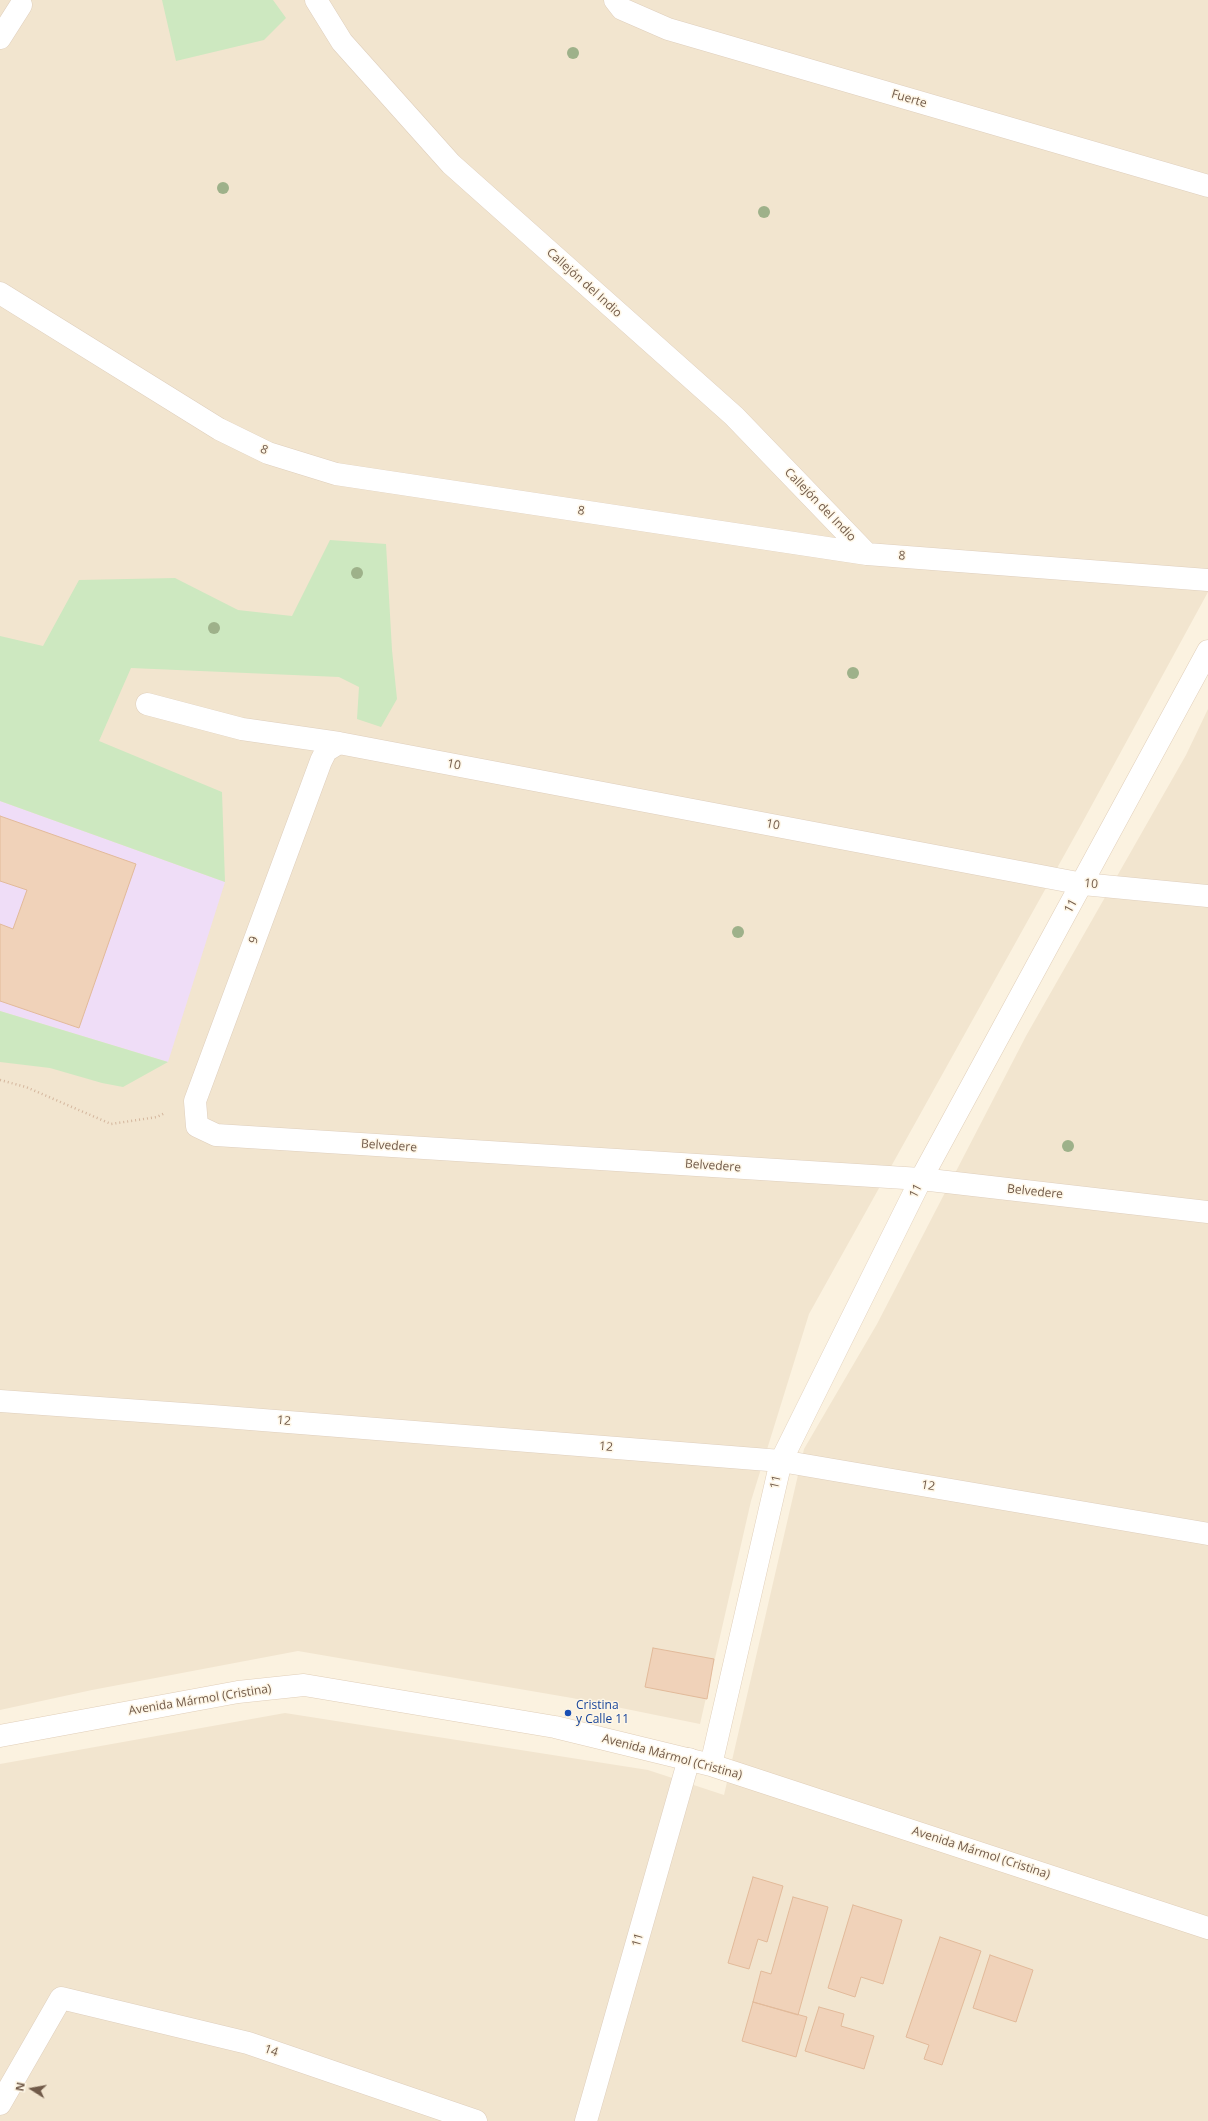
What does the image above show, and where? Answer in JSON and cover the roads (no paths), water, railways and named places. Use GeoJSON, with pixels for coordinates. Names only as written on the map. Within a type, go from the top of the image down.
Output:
{"type":"FeatureCollection","features":[{"type":"Feature","properties":{"kind":"street","name":"Callejón del Indio"},"geometry":{"type":"LineString","coordinates":[[316,0],[342,42],[451,164],[734,416],[867,554]]}},
{"type":"Feature","properties":{"kind":"street","name":"Fuerte"},"geometry":{"type":"LineString","coordinates":[[615,0],[622,9],[668,28],[1208,186]]}},
{"type":"Feature","properties":{"kind":"street"},"geometry":{"type":"LineString","coordinates":[[0,38],[21,5]]}},
{"type":"Feature","properties":{"kind":"street","name":"8"},"geometry":{"type":"LineString","coordinates":[[0,293],[219,429],[268,453],[336,474],[867,554],[1208,580]]}},
{"type":"Feature","properties":{"kind":"street","name":"11"},"geometry":{"type":"LineString","coordinates":[[711,1764],[781,1461],[921,1179],[1083,884],[1208,651]]}},
{"type":"Feature","properties":{"kind":"street","name":"10"},"geometry":{"type":"LineString","coordinates":[[147,704],[242,729],[339,743],[1083,884],[1208,896]]}},
{"type":"Feature","properties":{"kind":"street","name":"9"},"geometry":{"type":"LineString","coordinates":[[216,1135],[198,1126],[195,1101],[321,761],[326,751],[339,743]]}},
{"type":"Feature","properties":{"kind":"street","name":"Belvedere"},"geometry":{"type":"LineString","coordinates":[[216,1135],[921,1179],[1208,1212]]}},
{"type":"Feature","properties":{"kind":"street","name":"12"},"geometry":{"type":"LineString","coordinates":[[0,1401],[228,1417],[781,1461],[1208,1534]]}},
{"type":"Feature","properties":{"kind":"street","name":"Avenida Mármol (Cristina)"},"geometry":{"type":"LineString","coordinates":[[0,1736],[238,1692],[304,1685],[555,1726],[711,1764],[1208,1928]]}},
{"type":"Feature","properties":{"kind":"street","name":"11"},"geometry":{"type":"LineString","coordinates":[[586,2121],[689,1759]]}},
{"type":"Feature","properties":{"kind":"street","name":"14"},"geometry":{"type":"LineString","coordinates":[[0,2104],[61,1998],[248,2043],[476,2121]]}},
{"type":"Feature","properties":{"kind":"place","name":"Cristina y Calle 11"},"geometry":{"type":"Point","coordinates":[568,1713]}}]}
